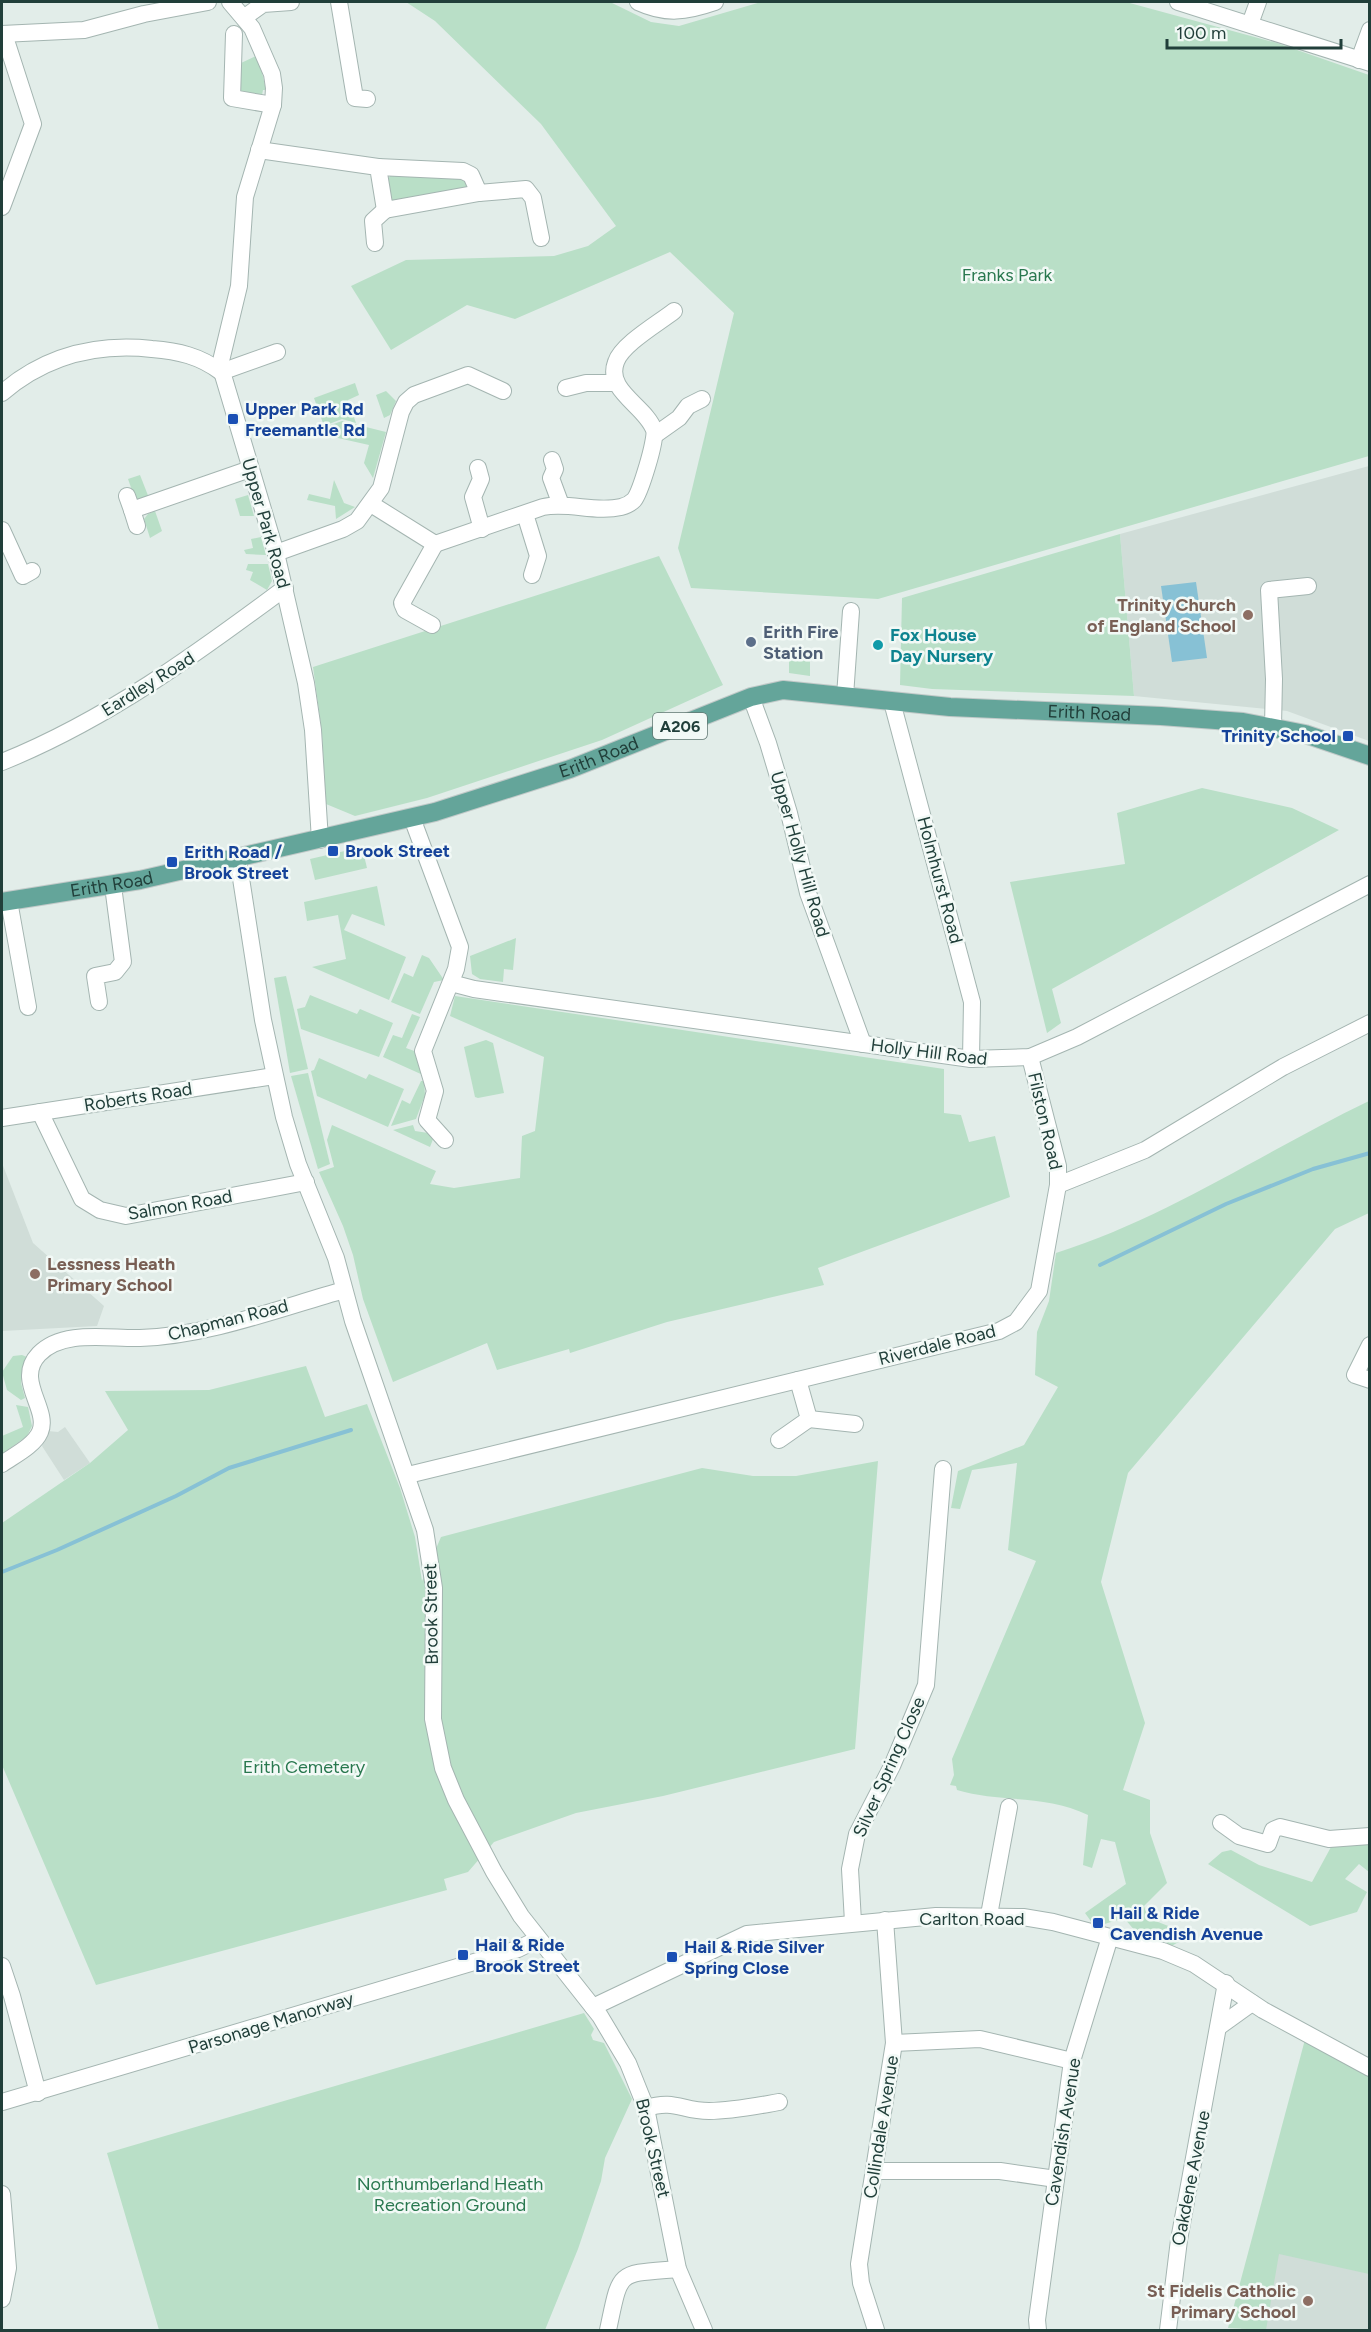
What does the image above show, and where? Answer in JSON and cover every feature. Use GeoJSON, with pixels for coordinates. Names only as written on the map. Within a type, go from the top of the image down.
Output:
{"type":"FeatureCollection","features":[{"type":"Feature","properties":{"kind":"main road","name":"Erith Road"},"geometry":{"type":"LineString","coordinates":[[5,902],[113,886],[412,818],[570,769],[750,697],[783,690],[950,707],[1161,716],[1273,726],[1305,734],[1370,756]]}},
{"type":"Feature","properties":{"kind":"street"},"geometry":{"type":"LineString","coordinates":[[2,207],[33,124],[3,34],[84,30],[144,14],[207,2]]}},
{"type":"Feature","properties":{"kind":"street","name":"Upper Park Road"},"geometry":{"type":"LineString","coordinates":[[230,2],[245,17],[272,75],[274,88],[273,105],[245,197],[239,286],[221,357],[221,372],[276,553],[308,694],[320,840]]}},
{"type":"Feature","properties":{"kind":"street"},"geometry":{"type":"LineString","coordinates":[[245,17],[263,4],[291,2]]}},
{"type":"Feature","properties":{"kind":"street"},"geometry":{"type":"LineString","coordinates":[[339,2],[355,98],[368,99]]}},
{"type":"Feature","properties":{"kind":"street"},"geometry":{"type":"LineString","coordinates":[[638,2],[658,11],[692,10],[715,2]]}},
{"type":"Feature","properties":{"kind":"street"},"geometry":{"type":"LineString","coordinates":[[1178,2],[1364,61],[1370,30]]}},
{"type":"Feature","properties":{"kind":"street"},"geometry":{"type":"LineString","coordinates":[[1250,24],[1258,2]]}},
{"type":"Feature","properties":{"kind":"street"},"geometry":{"type":"LineString","coordinates":[[234,34],[232,98],[273,105]]}},
{"type":"Feature","properties":{"kind":"street"},"geometry":{"type":"LineString","coordinates":[[259,150],[378,167],[463,171],[471,175],[479,193]]}},
{"type":"Feature","properties":{"kind":"street"},"geometry":{"type":"LineString","coordinates":[[378,167],[385,210]]}},
{"type":"Feature","properties":{"kind":"street"},"geometry":{"type":"LineString","coordinates":[[375,243],[373,221],[385,210],[479,193],[526,189],[533,198],[541,238]]}},
{"type":"Feature","properties":{"kind":"street"},"geometry":{"type":"LineString","coordinates":[[655,435],[651,424],[616,383],[614,373],[621,352],[675,311]]}},
{"type":"Feature","properties":{"kind":"street"},"geometry":{"type":"LineString","coordinates":[[2,393],[44,365],[94,348],[128,346],[186,353],[211,349],[225,342]]}},
{"type":"Feature","properties":{"kind":"street"},"geometry":{"type":"LineString","coordinates":[[186,353],[221,372],[277,352]]}},
{"type":"Feature","properties":{"kind":"street"},"geometry":{"type":"LineString","coordinates":[[276,553],[343,529],[357,521],[381,488],[401,412],[410,398],[468,375],[502,391]]}},
{"type":"Feature","properties":{"kind":"street"},"geometry":{"type":"LineString","coordinates":[[566,388],[586,383],[616,383]]}},
{"type":"Feature","properties":{"kind":"street"},"geometry":{"type":"LineString","coordinates":[[432,625],[405,610],[402,603],[435,544],[543,507],[561,505],[612,508],[634,500],[655,435],[679,417],[688,406],[702,399]]}},
{"type":"Feature","properties":{"kind":"street"},"geometry":{"type":"LineString","coordinates":[[552,460],[555,470],[551,478],[561,505]]}},
{"type":"Feature","properties":{"kind":"street"},"geometry":{"type":"LineString","coordinates":[[477,468],[481,479],[473,497],[482,529]]}},
{"type":"Feature","properties":{"kind":"street"},"geometry":{"type":"LineString","coordinates":[[132,511],[250,469]]}},
{"type":"Feature","properties":{"kind":"street"},"geometry":{"type":"LineString","coordinates":[[371,504],[435,544]]}},
{"type":"Feature","properties":{"kind":"street"},"geometry":{"type":"LineString","coordinates":[[525,514],[538,556],[532,575]]}},
{"type":"Feature","properties":{"kind":"street"},"geometry":{"type":"LineString","coordinates":[[2,530],[22,576]]}},
{"type":"Feature","properties":{"kind":"street"},"geometry":{"type":"LineString","coordinates":[[1273,726],[1274,695],[1269,590],[1308,586]]}},
{"type":"Feature","properties":{"kind":"street","name":"Eardley Road"},"geometry":{"type":"LineString","coordinates":[[2,762],[65,733],[148,687],[285,588]]}},
{"type":"Feature","properties":{"kind":"street"},"geometry":{"type":"LineString","coordinates":[[845,696],[851,611]]}},
{"type":"Feature","properties":{"kind":"street","name":"Upper Holly Hill Road"},"geometry":{"type":"LineString","coordinates":[[750,697],[768,743],[789,813],[808,893],[863,1044]]}},
{"type":"Feature","properties":{"kind":"street","name":"Holmhurst Road"},"geometry":{"type":"LineString","coordinates":[[892,702],[972,1002],[971,1059]]}},
{"type":"Feature","properties":{"kind":"street"},"geometry":{"type":"LineString","coordinates":[[412,818],[458,939],[460,956],[423,1051],[435,1091],[427,1120],[445,1140]]}},
{"type":"Feature","properties":{"kind":"street","name":"Brook Street"},"geometry":{"type":"LineString","coordinates":[[238,859],[274,1076],[295,1155],[333,1249],[344,1290],[425,1530],[434,1588],[434,1719],[443,1768],[456,1800],[494,1872],[538,1939],[592,2007],[622,2050],[646,2108],[678,2269],[704,2331]]}},
{"type":"Feature","properties":{"kind":"street","name":"Holly Hill Road"},"geometry":{"type":"LineString","coordinates":[[451,983],[474,989],[971,1059],[1030,1057],[1077,1037],[1370,884]]}},
{"type":"Feature","properties":{"kind":"street"},"geometry":{"type":"LineString","coordinates":[[99,1002],[95,976],[115,972],[123,962],[113,886]]}},
{"type":"Feature","properties":{"kind":"street"},"geometry":{"type":"LineString","coordinates":[[5,902],[28,1007]]}},
{"type":"Feature","properties":{"kind":"street"},"geometry":{"type":"LineString","coordinates":[[1058,1185],[1145,1150],[1283,1067],[1370,1023]]}},
{"type":"Feature","properties":{"kind":"street","name":"Filston Road"},"geometry":{"type":"LineString","coordinates":[[1030,1057],[1058,1166],[1058,1185]]}},
{"type":"Feature","properties":{"kind":"street","name":"Roberts Road"},"geometry":{"type":"LineString","coordinates":[[2,1118],[274,1076]]}},
{"type":"Feature","properties":{"kind":"street","name":"Salmon Road"},"geometry":{"type":"LineString","coordinates":[[40,1112],[82,1199],[113,1215],[126,1216],[306,1182]]}},
{"type":"Feature","properties":{"kind":"street","name":"Riverdale Road"},"geometry":{"type":"LineString","coordinates":[[408,1475],[999,1331],[1016,1322],[1039,1291],[1058,1185]]}},
{"type":"Feature","properties":{"kind":"street","name":"Chapman Road"},"geometry":{"type":"LineString","coordinates":[[2,1464],[27,1446],[40,1431],[42,1421],[30,1384],[34,1361],[39,1354],[53,1344],[74,1338],[143,1338],[184,1333],[344,1290]]}},
{"type":"Feature","properties":{"kind":"street"},"geometry":{"type":"LineString","coordinates":[[1362,1377],[1370,1344]]}},
{"type":"Feature","properties":{"kind":"street"},"geometry":{"type":"LineString","coordinates":[[798,1380],[809,1419]]}},
{"type":"Feature","properties":{"kind":"street"},"geometry":{"type":"LineString","coordinates":[[779,1440],[809,1419],[855,1425]]}},
{"type":"Feature","properties":{"kind":"street","name":"Silver Spring Close"},"geometry":{"type":"LineString","coordinates":[[853,1922],[850,1869],[857,1834],[892,1766],[926,1685],[943,1469]]}},
{"type":"Feature","properties":{"kind":"street"},"geometry":{"type":"LineString","coordinates":[[988,1915],[1009,1808]]}},
{"type":"Feature","properties":{"kind":"street"},"geometry":{"type":"LineString","coordinates":[[1221,1823],[1239,1836],[1268,1844],[1273,1830],[1280,1827],[1329,1839],[1370,1836]]}},
{"type":"Feature","properties":{"kind":"street","name":"Carlton Road"},"geometry":{"type":"LineString","coordinates":[[592,2007],[747,1934],[853,1922],[988,1915],[1053,1922],[1163,1951],[1194,1964],[1226,1983],[1252,2003],[1370,2068]]}},
{"type":"Feature","properties":{"kind":"street","name":"Collindale Avenue"},"geometry":{"type":"LineString","coordinates":[[876,2331],[861,2283],[859,2264],[894,2043],[885,1920]]}},
{"type":"Feature","properties":{"kind":"street","name":"Cavendish Avenue"},"geometry":{"type":"LineString","coordinates":[[1038,2331],[1037,2320],[1072,2061],[1110,1937]]}},
{"type":"Feature","properties":{"kind":"street","name":"Parsonage Manorway"},"geometry":{"type":"LineString","coordinates":[[2,2102],[518,1949],[538,1939]]}},
{"type":"Feature","properties":{"kind":"street"},"geometry":{"type":"LineString","coordinates":[[2,1966],[38,2093]]}},
{"type":"Feature","properties":{"kind":"street","name":"Oakdene Avenue"},"geometry":{"type":"LineString","coordinates":[[1168,2331],[1179,2240],[1220,2026],[1226,1983]]}},
{"type":"Feature","properties":{"kind":"street"},"geometry":{"type":"LineString","coordinates":[[1220,2026],[1252,2003]]}},
{"type":"Feature","properties":{"kind":"street"},"geometry":{"type":"LineString","coordinates":[[894,2043],[980,2039],[1072,2061]]}},
{"type":"Feature","properties":{"kind":"street"},"geometry":{"type":"LineString","coordinates":[[646,2108],[673,2103],[687,2108],[715,2111],[779,2102]]}},
{"type":"Feature","properties":{"kind":"street"},"geometry":{"type":"LineString","coordinates":[[875,2171],[1000,2171],[1056,2179]]}},
{"type":"Feature","properties":{"kind":"street"},"geometry":{"type":"LineString","coordinates":[[2,2194],[8,2268],[2,2299]]}},
{"type":"Feature","properties":{"kind":"street"},"geometry":{"type":"LineString","coordinates":[[609,2331],[617,2290],[622,2279],[633,2273],[678,2269]]}},
{"type":"Feature","properties":{"kind":"shaded area","name":"Trinity Church of England School"},"geometry":{"type":"Polygon","coordinates":[[[1369,466],[1369,741],[1287,711],[1134,696],[1120,534],[1369,466]]]}},
{"type":"Feature","properties":{"kind":"shaded area","name":"Lessness Heath Primary School"},"geometry":{"type":"Polygon","coordinates":[[[2,1163],[33,1243],[104,1306],[97,1326],[2,1331],[2,1163]]]}},
{"type":"Feature","properties":{"kind":"shaded area"},"geometry":{"type":"Polygon","coordinates":[[[65,1427],[90,1463],[64,1480],[42,1446],[48,1431],[58,1432],[65,1427]]]}},
{"type":"Feature","properties":{"kind":"shaded area","name":"St Fidelis Catholic Primary School"},"geometry":{"type":"Polygon","coordinates":[[[1256,2243],[1369,2272],[1369,2330],[1241,2330],[1256,2243]]]}},
{"type":"Feature","properties":{"kind":"green space","name":"Franks Park"},"geometry":{"type":"Polygon","coordinates":[[[406,2],[610,2],[651,22],[679,26],[761,2],[1126,2],[1277,43],[1369,75],[1369,456],[878,599],[691,588],[678,548],[734,313],[670,252],[515,319],[467,305],[391,350],[351,286],[406,260],[554,256],[588,246],[616,226],[541,124],[435,21],[406,2]]]}},
{"type":"Feature","properties":{"kind":"green space"},"geometry":{"type":"Polygon","coordinates":[[[258,55],[266,90],[263,90],[262,95],[241,91],[241,63],[258,55]]]}},
{"type":"Feature","properties":{"kind":"green space"},"geometry":{"type":"Polygon","coordinates":[[[391,175],[465,176],[468,187],[394,201],[391,199],[387,180],[391,175]]]}},
{"type":"Feature","properties":{"kind":"green space"},"geometry":{"type":"Polygon","coordinates":[[[355,383],[359,395],[348,400],[356,423],[342,419],[324,426],[314,398],[355,383]]]}},
{"type":"Feature","properties":{"kind":"green space"},"geometry":{"type":"Polygon","coordinates":[[[386,391],[396,401],[390,415],[384,418],[376,395],[386,391]]]}},
{"type":"Feature","properties":{"kind":"green space"},"geometry":{"type":"Polygon","coordinates":[[[342,421],[386,432],[373,478],[364,463],[369,445],[329,436],[325,427],[342,421]]]}},
{"type":"Feature","properties":{"kind":"green space"},"geometry":{"type":"Polygon","coordinates":[[[140,475],[149,498],[139,500],[134,496],[128,479],[140,475]]]}},
{"type":"Feature","properties":{"kind":"green space"},"geometry":{"type":"Polygon","coordinates":[[[334,480],[344,503],[355,507],[336,519],[335,506],[307,500],[309,494],[330,499],[334,480]]]}},
{"type":"Feature","properties":{"kind":"green space"},"geometry":{"type":"Polygon","coordinates":[[[248,495],[254,516],[240,516],[235,499],[248,495]]]}},
{"type":"Feature","properties":{"kind":"green space"},"geometry":{"type":"Polygon","coordinates":[[[155,511],[162,531],[150,538],[144,519],[155,511]]]}},
{"type":"Feature","properties":{"kind":"green space"},"geometry":{"type":"Polygon","coordinates":[[[1120,534],[1134,696],[932,689],[900,685],[902,598],[1120,534]]]}},
{"type":"Feature","properties":{"kind":"green space"},"geometry":{"type":"Polygon","coordinates":[[[261,537],[266,555],[246,554],[244,550],[253,548],[251,539],[261,537]]]}},
{"type":"Feature","properties":{"kind":"green space"},"geometry":{"type":"Polygon","coordinates":[[[659,556],[723,685],[602,740],[427,798],[355,816],[326,804],[322,733],[313,667],[659,556]]]}},
{"type":"Feature","properties":{"kind":"green space"},"geometry":{"type":"Polygon","coordinates":[[[248,564],[268,564],[272,581],[267,590],[250,580],[253,572],[246,570],[248,564]]]}},
{"type":"Feature","properties":{"kind":"green space"},"geometry":{"type":"Polygon","coordinates":[[[789,652],[810,652],[810,676],[789,673],[789,652]]]}},
{"type":"Feature","properties":{"kind":"green space"},"geometry":{"type":"Polygon","coordinates":[[[1202,788],[1292,808],[1339,830],[1052,989],[1061,1023],[1047,1033],[1010,882],[1125,864],[1117,813],[1202,788]]]}},
{"type":"Feature","properties":{"kind":"green space"},"geometry":{"type":"Polygon","coordinates":[[[362,847],[367,868],[315,880],[310,859],[362,847]]]}},
{"type":"Feature","properties":{"kind":"green space"},"geometry":{"type":"Polygon","coordinates":[[[377,886],[385,926],[352,914],[344,930],[406,957],[389,1000],[312,967],[346,959],[338,915],[307,921],[304,902],[377,886]]]}},
{"type":"Feature","properties":{"kind":"green space"},"geometry":{"type":"Polygon","coordinates":[[[516,938],[513,970],[504,969],[503,982],[480,979],[472,974],[470,956],[516,938]]]}},
{"type":"Feature","properties":{"kind":"green space"},"geometry":{"type":"Polygon","coordinates":[[[422,955],[429,958],[444,980],[434,982],[420,1014],[391,1002],[404,973],[413,977],[422,955]]]}},
{"type":"Feature","properties":{"kind":"green space"},"geometry":{"type":"Polygon","coordinates":[[[286,976],[308,1069],[290,1073],[274,978],[286,976]]]}},
{"type":"Feature","properties":{"kind":"green space"},"geometry":{"type":"Polygon","coordinates":[[[310,995],[357,1014],[360,1009],[393,1023],[379,1057],[301,1029],[297,1009],[305,1007],[310,995]]]}},
{"type":"Feature","properties":{"kind":"green space"},"geometry":{"type":"Polygon","coordinates":[[[455,996],[944,1069],[944,1113],[961,1115],[969,1142],[995,1136],[1010,1197],[818,1268],[824,1285],[667,1322],[570,1353],[569,1349],[497,1370],[487,1343],[393,1382],[363,1299],[353,1255],[343,1226],[319,1172],[334,1167],[327,1140],[332,1125],[436,1171],[430,1184],[454,1188],[520,1178],[522,1136],[535,1131],[544,1057],[450,1016],[455,996]]]}},
{"type":"Feature","properties":{"kind":"green space"},"geometry":{"type":"Polygon","coordinates":[[[412,1014],[420,1017],[406,1048],[417,1052],[423,1075],[383,1057],[393,1035],[402,1038],[412,1014]]]}},
{"type":"Feature","properties":{"kind":"green space"},"geometry":{"type":"Polygon","coordinates":[[[486,1040],[493,1043],[504,1093],[478,1098],[475,1097],[464,1047],[486,1040]]]}},
{"type":"Feature","properties":{"kind":"green space"},"geometry":{"type":"Polygon","coordinates":[[[319,1058],[366,1079],[369,1074],[404,1089],[388,1127],[317,1096],[311,1071],[314,1070],[319,1058]]]}},
{"type":"Feature","properties":{"kind":"green space"},"geometry":{"type":"Polygon","coordinates":[[[308,1073],[330,1164],[318,1169],[291,1076],[308,1073]]]}},
{"type":"Feature","properties":{"kind":"green space"},"geometry":{"type":"Polygon","coordinates":[[[421,1081],[424,1081],[425,1095],[416,1119],[391,1126],[402,1100],[410,1104],[421,1081]]]}},
{"type":"Feature","properties":{"kind":"green space"},"geometry":{"type":"Polygon","coordinates":[[[1369,1101],[1369,1213],[1335,1229],[1128,1473],[1101,1582],[1145,1723],[1123,1790],[1150,1800],[1150,1833],[1167,1883],[1144,1906],[1148,1918],[1191,1935],[1168,1948],[1142,1939],[1124,1918],[1095,1927],[1085,1913],[1126,1884],[1115,1842],[1101,1839],[1092,1868],[1083,1865],[1088,1815],[1056,1804],[973,1794],[957,1790],[956,1786],[950,1785],[954,1775],[952,1759],[1036,1561],[1008,1550],[1017,1463],[972,1470],[960,1509],[951,1508],[958,1471],[1024,1445],[1058,1387],[1035,1375],[1037,1332],[1049,1301],[1056,1253],[1137,1222],[1369,1101]]]}},
{"type":"Feature","properties":{"kind":"green space"},"geometry":{"type":"Polygon","coordinates":[[[413,1125],[415,1131],[435,1134],[430,1147],[393,1130],[413,1125]]]}},
{"type":"Feature","properties":{"kind":"green space"},"geometry":{"type":"Polygon","coordinates":[[[13,1356],[27,1357],[21,1383],[25,1398],[21,1400],[7,1390],[2,1372],[13,1356]]]}},
{"type":"Feature","properties":{"kind":"green space","name":"Erith Cemetery"},"geometry":{"type":"Polygon","coordinates":[[[306,1366],[325,1417],[367,1404],[400,1488],[415,1537],[422,1581],[441,1537],[702,1468],[753,1476],[796,1476],[878,1461],[855,1749],[663,1796],[576,1813],[494,1842],[468,1872],[444,1879],[447,1890],[96,1985],[2,1765],[2,1523],[90,1463],[128,1430],[105,1391],[209,1390],[306,1366]]]}},
{"type":"Feature","properties":{"kind":"green space"},"geometry":{"type":"Polygon","coordinates":[[[16,1405],[28,1407],[32,1426],[27,1436],[2,1454],[2,1436],[23,1427],[16,1405]]]}},
{"type":"Feature","properties":{"kind":"green space"},"geometry":{"type":"Polygon","coordinates":[[[1369,1840],[1369,1872],[1359,1864],[1345,1879],[1367,1892],[1357,1912],[1310,1926],[1208,1864],[1222,1852],[1231,1850],[1259,1865],[1312,1882],[1331,1847],[1369,1840]]]}},
{"type":"Feature","properties":{"kind":"green space","name":"Northumberland Heath Recreation Ground"},"geometry":{"type":"Polygon","coordinates":[[[584,2013],[594,2029],[591,2035],[593,2040],[604,2043],[632,2099],[605,2158],[601,2181],[578,2249],[545,2330],[159,2330],[107,2153],[584,2013]]]}},
{"type":"Feature","properties":{"kind":"green space"},"geometry":{"type":"Polygon","coordinates":[[[1307,2032],[1369,2076],[1369,2274],[1279,2254],[1266,2330],[1228,2328],[1307,2032]]]}},
{"type":"Feature","properties":{"kind":"water"},"geometry":{"type":"Polygon","coordinates":[[[1196,582],[1207,658],[1172,662],[1161,586],[1196,582]]]}},
{"type":"Feature","properties":{"kind":"waterway"},"geometry":{"type":"LineString","coordinates":[[1100,1265],[1226,1204],[1313,1169],[1370,1153]]}},
{"type":"Feature","properties":{"kind":"waterway"},"geometry":{"type":"LineString","coordinates":[[2,1572],[57,1550],[176,1496],[229,1468],[351,1430]]}},
{"type":"Feature","properties":{"kind":"place","name":"Upper Park Rd Freemantle Rd"},"geometry":{"type":"Point","coordinates":[233,419]}},
{"type":"Feature","properties":{"kind":"place","name":"Trinity Church of England School"},"geometry":{"type":"Point","coordinates":[1248,615]}},
{"type":"Feature","properties":{"kind":"place","name":"Erith Fire Station"},"geometry":{"type":"Point","coordinates":[751,642]}},
{"type":"Feature","properties":{"kind":"place","name":"Fox House Day Nursery"},"geometry":{"type":"Point","coordinates":[878,645]}},
{"type":"Feature","properties":{"kind":"place","name":"Trinity School"},"geometry":{"type":"Point","coordinates":[1348,736]}},
{"type":"Feature","properties":{"kind":"place","name":"Brook Street"},"geometry":{"type":"Point","coordinates":[333,851]}},
{"type":"Feature","properties":{"kind":"place","name":"Erith Road / Brook Street"},"geometry":{"type":"Point","coordinates":[172,862]}},
{"type":"Feature","properties":{"kind":"place","name":"Lessness Heath Primary School"},"geometry":{"type":"Point","coordinates":[35,1274]}},
{"type":"Feature","properties":{"kind":"place","name":"Hail & Ride Cavendish Avenue"},"geometry":{"type":"Point","coordinates":[1098,1923]}},
{"type":"Feature","properties":{"kind":"place","name":"Hail & Ride Brook Street"},"geometry":{"type":"Point","coordinates":[463,1955]}},
{"type":"Feature","properties":{"kind":"place","name":"Hail & Ride Silver Spring Close"},"geometry":{"type":"Point","coordinates":[672,1957]}},
{"type":"Feature","properties":{"kind":"place","name":"St Fidelis Catholic Primary School"},"geometry":{"type":"Point","coordinates":[1308,2301]}}]}
